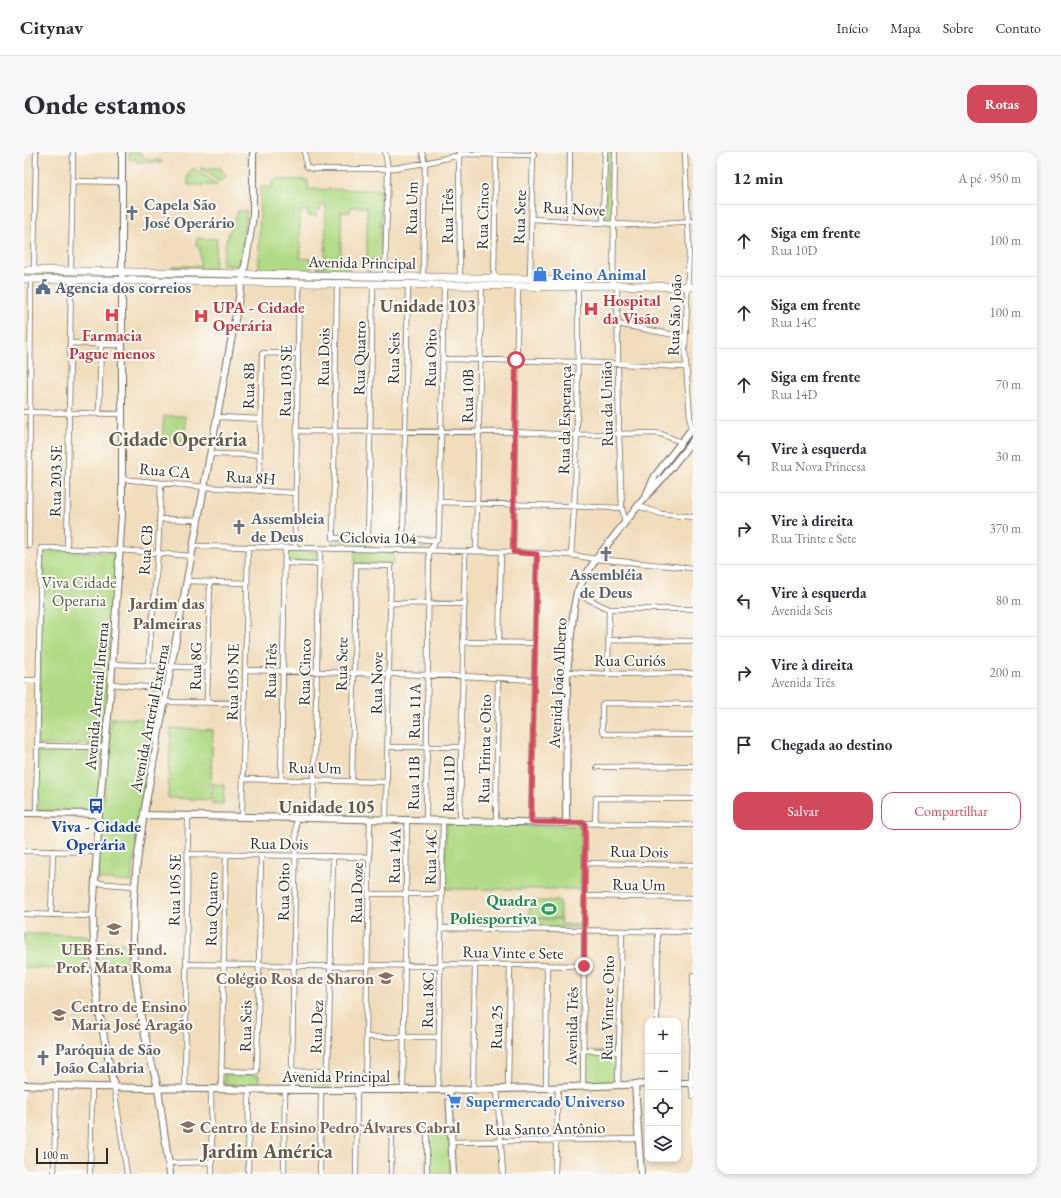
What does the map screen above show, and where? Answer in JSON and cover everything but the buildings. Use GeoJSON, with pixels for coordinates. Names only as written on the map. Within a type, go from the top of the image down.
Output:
{"type":"FeatureCollection","features":[{"type":"Feature","properties":{"kind":"main road","name":"Avenida Arterial Interna"},"geometry":{"type":"LineString","coordinates":[[114,1087],[99,1012],[95,982],[93,916],[96,852],[111,684],[120,550],[122,480],[122,152]]}},
{"type":"Feature","properties":{"kind":"main road","name":"Avenida Arterial Externa"},"geometry":{"type":"LineString","coordinates":[[170,1174],[158,1088],[148,1049],[136,988],[133,940],[134,886],[136,862],[144,814],[212,454],[243,274],[250,243],[253,216],[253,152]]}},
{"type":"Feature","properties":{"kind":"main road","name":"Avenida Principal"},"geometry":{"type":"LineString","coordinates":[[24,270],[494,278],[530,279],[615,286],[690,287]]}},
{"type":"Feature","properties":{"kind":"main road"},"geometry":{"type":"LineString","coordinates":[[234,273],[238,276],[242,283]]}},
{"type":"Feature","properties":{"kind":"main road"},"geometry":{"type":"LineString","coordinates":[[337,284],[337,280],[339,278],[355,276]]}},
{"type":"Feature","properties":{"kind":"main road"},"geometry":{"type":"LineString","coordinates":[[400,285],[406,283],[420,283],[422,282],[423,277]]}},
{"type":"Feature","properties":{"kind":"main road","name":"Avenida Principal"},"geometry":{"type":"LineString","coordinates":[[27,279],[482,286],[601,285]]}},
{"type":"Feature","properties":{"kind":"main road","name":"Avenida João Alberto"},"geometry":{"type":"LineString","coordinates":[[646,496],[655,476],[692,428]]}},
{"type":"Feature","properties":{"kind":"main road","name":"Avenida João Alberto"},"geometry":{"type":"LineString","coordinates":[[566,822],[567,672],[577,592],[596,559],[646,496],[692,443]]}},
{"type":"Feature","properties":{"kind":"main road"},"geometry":{"type":"LineString","coordinates":[[24,812],[99,814]]}},
{"type":"Feature","properties":{"kind":"main road"},"geometry":{"type":"LineString","coordinates":[[144,814],[566,822]]}},
{"type":"Feature","properties":{"kind":"main road"},"geometry":{"type":"LineString","coordinates":[[681,1083],[692,1083]]}},
{"type":"Feature","properties":{"kind":"main road"},"geometry":{"type":"LineString","coordinates":[[636,1084],[641,1174]]}},
{"type":"Feature","properties":{"kind":"main road","name":"Avenida Principal"},"geometry":{"type":"LineString","coordinates":[[24,1085],[211,1089],[449,1090],[558,1088],[645,1084]]}},
{"type":"Feature","properties":{"kind":"main road"},"geometry":{"type":"LineString","coordinates":[[449,1090],[454,1174]]}},
{"type":"Feature","properties":{"kind":"street"},"geometry":{"type":"LineString","coordinates":[[34,270],[36,152]]}},
{"type":"Feature","properties":{"kind":"street"},"geometry":{"type":"LineString","coordinates":[[71,271],[73,152]]}},
{"type":"Feature","properties":{"kind":"street","name":"Rua Um"},"geometry":{"type":"LineString","coordinates":[[305,152],[306,165],[312,169],[388,169],[425,163],[459,154]]}},
{"type":"Feature","properties":{"kind":"street"},"geometry":{"type":"LineString","coordinates":[[385,152],[388,169],[385,276]]}},
{"type":"Feature","properties":{"kind":"street","name":"Rua Um"},"geometry":{"type":"LineString","coordinates":[[422,152],[425,163],[423,277]]}},
{"type":"Feature","properties":{"kind":"street"},"geometry":{"type":"LineString","coordinates":[[569,220],[570,152]]}},
{"type":"Feature","properties":{"kind":"street"},"geometry":{"type":"LineString","coordinates":[[603,222],[605,152]]}},
{"type":"Feature","properties":{"kind":"street","name":"Rua da União"},"geometry":{"type":"LineString","coordinates":[[615,152],[615,286],[618,324],[619,434],[622,508],[625,522]]}},
{"type":"Feature","properties":{"kind":"street","name":"Rua São João"},"geometry":{"type":"LineString","coordinates":[[686,152],[691,221],[691,259],[685,337],[685,367],[692,428]]}},
{"type":"Feature","properties":{"kind":"street"},"geometry":{"type":"LineString","coordinates":[[459,154],[478,155],[496,153]]}},
{"type":"Feature","properties":{"kind":"street","name":"Rua Sete"},"geometry":{"type":"LineString","coordinates":[[496,153],[514,155],[534,154],[530,279]]}},
{"type":"Feature","properties":{"kind":"street","name":"Rua Cinco"},"geometry":{"type":"LineString","coordinates":[[494,278],[496,153]]}},
{"type":"Feature","properties":{"kind":"street","name":"Rua Três"},"geometry":{"type":"LineString","coordinates":[[459,154],[460,278]]}},
{"type":"Feature","properties":{"kind":"street"},"geometry":{"type":"LineString","coordinates":[[73,180],[123,182]]}},
{"type":"Feature","properties":{"kind":"street","name":"Rua Nove"},"geometry":{"type":"LineString","coordinates":[[532,219],[635,225],[691,221]]}},
{"type":"Feature","properties":{"kind":"street"},"geometry":{"type":"LineString","coordinates":[[27,279],[30,412],[26,531],[29,546]]}},
{"type":"Feature","properties":{"kind":"street","name":"Rua 203 SE"},"geometry":{"type":"LineString","coordinates":[[67,549],[71,280]]}},
{"type":"Feature","properties":{"kind":"street","name":"Rua 103 SE"},"geometry":{"type":"LineString","coordinates":[[295,548],[299,283]]}},
{"type":"Feature","properties":{"kind":"street","name":"Rua Dois"},"geometry":{"type":"LineString","coordinates":[[337,284],[333,538],[351,538]]}},
{"type":"Feature","properties":{"kind":"street","name":"Rua Quatro"},"geometry":{"type":"LineString","coordinates":[[351,538],[368,538],[373,284]]}},
{"type":"Feature","properties":{"kind":"street","name":"Rua Seis"},"geometry":{"type":"LineString","coordinates":[[408,285],[403,539],[437,540]]}},
{"type":"Feature","properties":{"kind":"street","name":"Rua Oito"},"geometry":{"type":"LineString","coordinates":[[429,551],[437,540],[439,533],[444,285]]}},
{"type":"Feature","properties":{"kind":"street","name":"Rua 10B"},"geometry":{"type":"LineString","coordinates":[[479,432],[482,286]]}},
{"type":"Feature","properties":{"kind":"street"},"geometry":{"type":"LineString","coordinates":[[513,552],[518,286]]}},
{"type":"Feature","properties":{"kind":"street","name":"Rua da Esperança"},"geometry":{"type":"LineString","coordinates":[[571,555],[575,506],[577,435],[578,286]]}},
{"type":"Feature","properties":{"kind":"street"},"geometry":{"type":"LineString","coordinates":[[618,324],[685,337]]}},
{"type":"Feature","properties":{"kind":"street"},"geometry":{"type":"LineString","coordinates":[[70,343],[122,344]]}},
{"type":"Feature","properties":{"kind":"street"},"geometry":{"type":"LineString","coordinates":[[99,414],[101,344]]}},
{"type":"Feature","properties":{"kind":"street","name":"Rua 8B"},"geometry":{"type":"LineString","coordinates":[[259,491],[262,354],[298,354]]}},
{"type":"Feature","properties":{"kind":"street"},"geometry":{"type":"LineString","coordinates":[[443,359],[578,362],[685,367]]}},
{"type":"Feature","properties":{"kind":"street"},"geometry":{"type":"LineString","coordinates":[[24,412],[122,414]]}},
{"type":"Feature","properties":{"kind":"street"},"geometry":{"type":"LineString","coordinates":[[218,417],[260,419]]}},
{"type":"Feature","properties":{"kind":"street","name":"Rua 103 SE"},"geometry":{"type":"LineString","coordinates":[[297,431],[334,431]]}},
{"type":"Feature","properties":{"kind":"street"},"geometry":{"type":"LineString","coordinates":[[334,431],[515,432],[577,435],[653,433],[661,434],[681,442]]}},
{"type":"Feature","properties":{"kind":"street"},"geometry":{"type":"LineString","coordinates":[[476,552],[479,432]]}},
{"type":"Feature","properties":{"kind":"street"},"geometry":{"type":"LineString","coordinates":[[212,454],[260,455]]}},
{"type":"Feature","properties":{"kind":"street","name":"Rua CA"},"geometry":{"type":"LineString","coordinates":[[122,480],[205,487]]}},
{"type":"Feature","properties":{"kind":"street","name":"Rua CB"},"geometry":{"type":"LineString","coordinates":[[148,666],[158,553],[161,483]]}},
{"type":"Feature","properties":{"kind":"street","name":"Rua 8H"},"geometry":{"type":"LineString","coordinates":[[205,487],[296,493]]}},
{"type":"Feature","properties":{"kind":"street"},"geometry":{"type":"LineString","coordinates":[[440,502],[622,508]]}},
{"type":"Feature","properties":{"kind":"street"},"geometry":{"type":"LineString","coordinates":[[638,506],[662,514],[693,517]]}},
{"type":"Feature","properties":{"kind":"street"},"geometry":{"type":"LineString","coordinates":[[160,519],[199,520]]}},
{"type":"Feature","properties":{"kind":"street","name":"Ciclovia 104"},"geometry":{"type":"LineString","coordinates":[[194,546],[513,552],[571,555],[596,559],[693,568]]}},
{"type":"Feature","properties":{"kind":"street","name":"Rua 105 NE"},"geometry":{"type":"LineString","coordinates":[[242,817],[248,547]]}},
{"type":"Feature","properties":{"kind":"street"},"geometry":{"type":"LineString","coordinates":[[36,813],[41,548],[120,550],[192,556]]}},
{"type":"Feature","properties":{"kind":"street","name":"Rua Três"},"geometry":{"type":"LineString","coordinates":[[281,780],[285,548]]}},
{"type":"Feature","properties":{"kind":"street","name":"Rua Cinco"},"geometry":{"type":"LineString","coordinates":[[314,818],[320,548]]}},
{"type":"Feature","properties":{"kind":"street","name":"Rua 11A"},"geometry":{"type":"LineString","coordinates":[[427,747],[429,551]]}},
{"type":"Feature","properties":{"kind":"street","name":"Rua 11D"},"geometry":{"type":"LineString","coordinates":[[460,820],[464,676],[465,552]]}},
{"type":"Feature","properties":{"kind":"street"},"geometry":{"type":"LineString","coordinates":[[500,642],[501,552]]}},
{"type":"Feature","properties":{"kind":"street"},"geometry":{"type":"LineString","coordinates":[[531,822],[537,554]]}},
{"type":"Feature","properties":{"kind":"street"},"geometry":{"type":"LineString","coordinates":[[285,563],[320,564]]}},
{"type":"Feature","properties":{"kind":"street","name":"Rua Sete"},"geometry":{"type":"LineString","coordinates":[[352,781],[356,565],[373,566]]}},
{"type":"Feature","properties":{"kind":"street","name":"Rua Nove"},"geometry":{"type":"LineString","coordinates":[[373,566],[391,566],[386,819]]}},
{"type":"Feature","properties":{"kind":"street"},"geometry":{"type":"LineString","coordinates":[[187,581],[247,583]]}},
{"type":"Feature","properties":{"kind":"street","name":"Rua 8G"},"geometry":{"type":"LineString","coordinates":[[207,703],[210,582]]}},
{"type":"Feature","properties":{"kind":"street"},"geometry":{"type":"LineString","coordinates":[[577,592],[609,609],[693,609]]}},
{"type":"Feature","properties":{"kind":"street"},"geometry":{"type":"LineString","coordinates":[[391,603],[465,604]]}},
{"type":"Feature","properties":{"kind":"street"},"geometry":{"type":"LineString","coordinates":[[608,674],[609,609]]}},
{"type":"Feature","properties":{"kind":"street"},"geometry":{"type":"LineString","coordinates":[[608,640],[693,641]]}},
{"type":"Feature","properties":{"kind":"street"},"geometry":{"type":"LineString","coordinates":[[464,642],[534,643]]}},
{"type":"Feature","properties":{"kind":"street"},"geometry":{"type":"LineString","coordinates":[[112,664],[172,668],[208,668]]}},
{"type":"Feature","properties":{"kind":"street","name":"Rua Trinta e Oito"},"geometry":{"type":"LineString","coordinates":[[245,670],[464,676],[534,680]]}},
{"type":"Feature","properties":{"kind":"street","name":"Rua Curiós"},"geometry":{"type":"LineString","coordinates":[[567,672],[608,674],[693,673]]}},
{"type":"Feature","properties":{"kind":"street","name":"Rua Trinta e Oito"},"geometry":{"type":"LineString","coordinates":[[496,821],[498,678]]}},
{"type":"Feature","properties":{"kind":"street"},"geometry":{"type":"LineString","coordinates":[[24,680],[38,680]]}},
{"type":"Feature","properties":{"kind":"street"},"geometry":{"type":"LineString","coordinates":[[111,684],[168,690]]}},
{"type":"Feature","properties":{"kind":"street"},"geometry":{"type":"LineString","coordinates":[[165,702],[245,703]]}},
{"type":"Feature","properties":{"kind":"street"},"geometry":{"type":"LineString","coordinates":[[693,704],[604,702],[602,705],[603,733],[605,734],[693,735]]}},
{"type":"Feature","properties":{"kind":"street"},"geometry":{"type":"LineString","coordinates":[[37,746],[105,748]]}},
{"type":"Feature","properties":{"kind":"street"},"geometry":{"type":"LineString","coordinates":[[388,747],[462,748]]}},
{"type":"Feature","properties":{"kind":"street","name":"Rua 11B"},"geometry":{"type":"LineString","coordinates":[[426,820],[427,747]]}},
{"type":"Feature","properties":{"kind":"street"},"geometry":{"type":"LineString","coordinates":[[597,767],[693,766]]}},
{"type":"Feature","properties":{"kind":"street","name":"Rua Um"},"geometry":{"type":"LineString","coordinates":[[243,779],[387,782]]}},
{"type":"Feature","properties":{"kind":"street"},"geometry":{"type":"LineString","coordinates":[[595,823],[596,798],[693,799]]}},
{"type":"Feature","properties":{"kind":"street","name":"Rua 105 SE"},"geometry":{"type":"LineString","coordinates":[[185,1088],[188,816]]}},
{"type":"Feature","properties":{"kind":"street","name":"Rua Oito"},"geometry":{"type":"LineString","coordinates":[[284,1174],[288,1089],[292,1072],[295,966],[296,818]]}},
{"type":"Feature","properties":{"kind":"street","name":"Rua Doze"},"geometry":{"type":"LineString","coordinates":[[365,1090],[370,819]]}},
{"type":"Feature","properties":{"kind":"street","name":"Rua 14A"},"geometry":{"type":"LineString","coordinates":[[403,1090],[407,820]]}},
{"type":"Feature","properties":{"kind":"street","name":"Rua 14C"},"geometry":{"type":"LineString","coordinates":[[442,928],[443,820]]}},
{"type":"Feature","properties":{"kind":"street"},"geometry":{"type":"LineString","coordinates":[[566,822],[693,825]]}},
{"type":"Feature","properties":{"kind":"street","name":"Avenida Três"},"geometry":{"type":"LineString","coordinates":[[583,1087],[585,823]]}},
{"type":"Feature","properties":{"kind":"street"},"geometry":{"type":"LineString","coordinates":[[24,851],[96,852]]}},
{"type":"Feature","properties":{"kind":"street"},"geometry":{"type":"LineString","coordinates":[[51,915],[53,851]]}},
{"type":"Feature","properties":{"kind":"street","name":"Rua Dois"},"geometry":{"type":"LineString","coordinates":[[188,854],[370,857]]}},
{"type":"Feature","properties":{"kind":"street","name":"Rua Quatro"},"geometry":{"type":"LineString","coordinates":[[221,1089],[226,855]]}},
{"type":"Feature","properties":{"kind":"street","name":"Rua Seis"},"geometry":{"type":"LineString","coordinates":[[221,1071],[257,1071],[261,855]]}},
{"type":"Feature","properties":{"kind":"street","name":"Rua Dez"},"geometry":{"type":"LineString","coordinates":[[292,1072],[328,1071],[333,856]]}},
{"type":"Feature","properties":{"kind":"street","name":"Rua Dois"},"geometry":{"type":"LineString","coordinates":[[585,863],[693,865]]}},
{"type":"Feature","properties":{"kind":"street"},"geometry":{"type":"LineString","coordinates":[[94,883],[134,886]]}},
{"type":"Feature","properties":{"kind":"street"},"geometry":{"type":"LineString","coordinates":[[369,894],[442,894]]}},
{"type":"Feature","properties":{"kind":"street","name":"Rua Um"},"geometry":{"type":"LineString","coordinates":[[585,896],[693,898]]}},
{"type":"Feature","properties":{"kind":"street"},"geometry":{"type":"LineString","coordinates":[[24,914],[93,916]]}},
{"type":"Feature","properties":{"kind":"street"},"geometry":{"type":"LineString","coordinates":[[442,928],[693,932]]}},
{"type":"Feature","properties":{"kind":"street","name":"Rua 18C"},"geometry":{"type":"LineString","coordinates":[[438,1090],[442,928]]}},
{"type":"Feature","properties":{"kind":"street","name":"Rua Vinte e Oito"},"geometry":{"type":"LineString","coordinates":[[618,1085],[622,931]]}},
{"type":"Feature","properties":{"kind":"street"},"geometry":{"type":"LineString","coordinates":[[657,1018],[658,931]]}},
{"type":"Feature","properties":{"kind":"street","name":"Rua Quatro"},"geometry":{"type":"LineString","coordinates":[[186,964],[259,965]]}},
{"type":"Feature","properties":{"kind":"street"},"geometry":{"type":"LineString","coordinates":[[473,1089],[475,964]]}},
{"type":"Feature","properties":{"kind":"street","name":"Rua Vinte e Sete"},"geometry":{"type":"LineString","coordinates":[[368,966],[475,964],[584,966]]}},
{"type":"Feature","properties":{"kind":"street"},"geometry":{"type":"LineString","coordinates":[[259,965],[331,967],[368,966]]}},
{"type":"Feature","properties":{"kind":"street","name":"Rua 25"},"geometry":{"type":"LineString","coordinates":[[508,1089],[510,965]]}},
{"type":"Feature","properties":{"kind":"street"},"geometry":{"type":"LineString","coordinates":[[546,1088],[547,966]]}},
{"type":"Feature","properties":{"kind":"street"},"geometry":{"type":"LineString","coordinates":[[693,975],[693,1096]]}},
{"type":"Feature","properties":{"kind":"street"},"geometry":{"type":"LineString","coordinates":[[366,1037],[439,1038]]}},
{"type":"Feature","properties":{"kind":"street"},"geometry":{"type":"LineString","coordinates":[[583,1050],[619,1052]]}},
{"type":"Feature","properties":{"kind":"street"},"geometry":{"type":"LineString","coordinates":[[54,1174],[56,1086]]}},
{"type":"Feature","properties":{"kind":"street"},"geometry":{"type":"LineString","coordinates":[[90,1174],[92,1087]]}},
{"type":"Feature","properties":{"kind":"street"},"geometry":{"type":"LineString","coordinates":[[114,1087],[127,1174]]}},
{"type":"Feature","properties":{"kind":"street"},"geometry":{"type":"LineString","coordinates":[[555,1174],[558,1088]]}},
{"type":"Feature","properties":{"kind":"street"},"geometry":{"type":"LineString","coordinates":[[211,1089],[212,1174]]}},
{"type":"Feature","properties":{"kind":"street"},"geometry":{"type":"LineString","coordinates":[[248,1174],[249,1089]]}},
{"type":"Feature","properties":{"kind":"street"},"geometry":{"type":"LineString","coordinates":[[497,1089],[503,1174]]}},
{"type":"Feature","properties":{"kind":"street"},"geometry":{"type":"LineString","coordinates":[[320,1174],[321,1090]]}},
{"type":"Feature","properties":{"kind":"street"},"geometry":{"type":"LineString","coordinates":[[356,1174],[358,1090]]}},
{"type":"Feature","properties":{"kind":"street"},"geometry":{"type":"LineString","coordinates":[[357,1128],[451,1130]]}},
{"type":"Feature","properties":{"kind":"street"},"geometry":{"type":"LineString","coordinates":[[391,1174],[392,1129]]}},
{"type":"Feature","properties":{"kind":"street"},"geometry":{"type":"LineString","coordinates":[[426,1174],[427,1129]]}},
{"type":"Feature","properties":{"kind":"street","name":"Rua Santo Antônio"},"geometry":{"type":"LineString","coordinates":[[452,1142],[638,1139]]}},
{"type":"Feature","properties":{"kind":"street"},"geometry":{"type":"LineString","coordinates":[[168,1163],[212,1162]]}},
{"type":"Feature","properties":{"kind":"green space"},"geometry":{"type":"Polygon","coordinates":[[[129,152],[140,152],[146,158],[151,160],[160,160],[162,163],[137,162],[137,160],[129,159],[129,152]]]}},
{"type":"Feature","properties":{"kind":"green space"},"geometry":{"type":"Polygon","coordinates":[[[607,152],[612,152],[612,219],[605,219],[607,152]]]}},
{"type":"Feature","properties":{"kind":"green space"},"geometry":{"type":"Polygon","coordinates":[[[193,168],[218,185],[188,185],[188,174],[193,168]]]}},
{"type":"Feature","properties":{"kind":"green space"},"geometry":{"type":"Polygon","coordinates":[[[200,168],[221,168],[223,173],[227,176],[223,180],[218,181],[200,168]]]}},
{"type":"Feature","properties":{"kind":"green space"},"geometry":{"type":"Polygon","coordinates":[[[273,179],[308,180],[308,189],[381,190],[381,260],[371,260],[371,271],[367,271],[367,207],[350,207],[350,212],[341,212],[341,259],[349,259],[349,270],[317,270],[317,267],[325,267],[326,206],[320,205],[320,210],[317,210],[317,216],[308,216],[308,211],[300,211],[300,258],[311,259],[311,270],[259,270],[260,187],[273,187],[273,179]]]}},
{"type":"Feature","properties":{"kind":"green space"},"geometry":{"type":"Polygon","coordinates":[[[238,211],[247,211],[239,266],[221,265],[227,238],[238,211]]]}},
{"type":"Feature","properties":{"kind":"green space"},"geometry":{"type":"Polygon","coordinates":[[[197,238],[217,239],[214,269],[172,268],[172,266],[200,266],[200,247],[196,246],[197,238]]]}},
{"type":"Feature","properties":{"kind":"green space"},"geometry":{"type":"Polygon","coordinates":[[[24,272],[113,274],[113,277],[24,276],[24,272]]]}},
{"type":"Feature","properties":{"kind":"green space"},"geometry":{"type":"Polygon","coordinates":[[[129,274],[233,277],[233,280],[129,278],[129,274]]]}},
{"type":"Feature","properties":{"kind":"green space"},"geometry":{"type":"Polygon","coordinates":[[[164,416],[185,416],[187,442],[162,442],[164,416]]]}},
{"type":"Feature","properties":{"kind":"green space"},"geometry":{"type":"Polygon","coordinates":[[[693,431],[693,437],[651,490],[658,476],[693,431]]]}},
{"type":"Feature","properties":{"kind":"green space"},"geometry":{"type":"Polygon","coordinates":[[[332,540],[369,541],[370,548],[332,548],[332,540]]]}},
{"type":"Feature","properties":{"kind":"green space"},"geometry":{"type":"Polygon","coordinates":[[[403,541],[432,542],[423,548],[403,548],[403,541]]]}},
{"type":"Feature","properties":{"kind":"green space","name":"Viva Cidade Operaria"},"geometry":{"type":"Polygon","coordinates":[[[44,551],[117,553],[103,744],[38,745],[44,551]]]}},
{"type":"Feature","properties":{"kind":"green space"},"geometry":{"type":"Polygon","coordinates":[[[286,551],[318,552],[318,562],[286,561],[286,551]]]}},
{"type":"Feature","properties":{"kind":"green space"},"geometry":{"type":"Polygon","coordinates":[[[355,552],[394,553],[394,564],[355,563],[355,552]]]}},
{"type":"Feature","properties":{"kind":"green space"},"geometry":{"type":"Polygon","coordinates":[[[111,718],[143,719],[142,727],[156,727],[139,824],[131,882],[98,879],[102,814],[111,718]]]}},
{"type":"Feature","properties":{"kind":"green space"},"geometry":{"type":"Polygon","coordinates":[[[171,728],[213,730],[210,800],[168,798],[171,728]]]}},
{"type":"Feature","properties":{"kind":"green space"},"geometry":{"type":"Polygon","coordinates":[[[38,748],[102,750],[97,812],[38,811],[38,748]]]}},
{"type":"Feature","properties":{"kind":"green space"},"geometry":{"type":"Polygon","coordinates":[[[213,784],[224,785],[223,804],[212,803],[213,784]]]}},
{"type":"Feature","properties":{"kind":"green space"},"geometry":{"type":"Polygon","coordinates":[[[446,824],[583,826],[581,889],[444,889],[446,824]]]}},
{"type":"Feature","properties":{"kind":"green space"},"geometry":{"type":"Polygon","coordinates":[[[530,901],[560,901],[560,918],[537,919],[561,919],[561,924],[581,925],[581,927],[529,928],[530,901]]]}},
{"type":"Feature","properties":{"kind":"green space"},"geometry":{"type":"Polygon","coordinates":[[[24,934],[87,935],[87,969],[24,968],[24,934]]]}},
{"type":"Feature","properties":{"kind":"green space"},"geometry":{"type":"Polygon","coordinates":[[[101,942],[126,943],[126,962],[101,962],[101,942]]]}},
{"type":"Feature","properties":{"kind":"green space"},"geometry":{"type":"Polygon","coordinates":[[[584,1051],[618,1052],[618,1085],[583,1086],[584,1051]]]}},
{"type":"Feature","properties":{"kind":"green space"},"geometry":{"type":"Polygon","coordinates":[[[224,1074],[259,1075],[259,1086],[224,1084],[224,1074]]]}},
{"type":"Feature","properties":{"kind":"green space"},"geometry":{"type":"Polygon","coordinates":[[[293,1075],[330,1076],[330,1087],[293,1086],[293,1075]]]}},
{"type":"Feature","properties":{"kind":"green space"},"geometry":{"type":"Polygon","coordinates":[[[426,1130],[451,1130],[454,1174],[426,1174],[426,1130]]]}},
{"type":"Feature","properties":{"kind":"place","name":"Capela São José Operário"},"geometry":{"type":"Point","coordinates":[132,213]}},
{"type":"Feature","properties":{"kind":"place","name":"Reino Animal"},"geometry":{"type":"Point","coordinates":[540,274]}},
{"type":"Feature","properties":{"kind":"place","name":"Agencia dos correios"},"geometry":{"type":"Point","coordinates":[43,287]}},
{"type":"Feature","properties":{"kind":"place","name":"Hospital da Visão"},"geometry":{"type":"Point","coordinates":[591,309]}},
{"type":"Feature","properties":{"kind":"place","name":"Farmacia Pague menos"},"geometry":{"type":"Point","coordinates":[112,315]}},
{"type":"Feature","properties":{"kind":"place","name":"UPA - Cidade Operária"},"geometry":{"type":"Point","coordinates":[201,316]}},
{"type":"Feature","properties":{"kind":"place","name":"Assembleia de Deus"},"geometry":{"type":"Point","coordinates":[239,527]}},
{"type":"Feature","properties":{"kind":"place","name":"Assembléia de Deus"},"geometry":{"type":"Point","coordinates":[606,554]}},
{"type":"Feature","properties":{"kind":"place","name":"Viva - Cidade Operária"},"geometry":{"type":"Point","coordinates":[96,806]}},
{"type":"Feature","properties":{"kind":"place","name":"Quadra Poliesportiva"},"geometry":{"type":"Point","coordinates":[549,909]}},
{"type":"Feature","properties":{"kind":"place","name":"UEB Ens. Fund. Prof. Mata Roma"},"geometry":{"type":"Point","coordinates":[114,929]}},
{"type":"Feature","properties":{"kind":"place","name":"Colégio Rosa de Sharon"},"geometry":{"type":"Point","coordinates":[386,978]}},
{"type":"Feature","properties":{"kind":"place","name":"Centro de Ensino Maria José Aragão"},"geometry":{"type":"Point","coordinates":[59,1015]}},
{"type":"Feature","properties":{"kind":"place","name":"Paróquia de São João Calabria"},"geometry":{"type":"Point","coordinates":[43,1058]}},
{"type":"Feature","properties":{"kind":"place","name":"Supermercado Universo"},"geometry":{"type":"Point","coordinates":[454,1101]}},
{"type":"Feature","properties":{"kind":"place","name":"Centro de Ensino Pedro Álvares Cabral"},"geometry":{"type":"Point","coordinates":[188,1127]}},
{"type":"Feature","properties":{"kind":"district","name":"Unidade 103"},"geometry":{"type":"Point","coordinates":[428,306]}},
{"type":"Feature","properties":{"kind":"district","name":"Cidade Operária"},"geometry":{"type":"Point","coordinates":[178,439]}},
{"type":"Feature","properties":{"kind":"district","name":"Jardim das Palmeiras"},"geometry":{"type":"Point","coordinates":[167,613]}},
{"type":"Feature","properties":{"kind":"district","name":"Unidade 105"},"geometry":{"type":"Point","coordinates":[327,807]}},
{"type":"Feature","properties":{"kind":"district","name":"Jardim América"},"geometry":{"type":"Point","coordinates":[267,1151]}},
{"type":"Feature","properties":{"kind":"route"},"geometry":{"type":"LineString","coordinates":[[516,360],[513,552],[537,554],[531,822],[585,823],[584,966]]}}]}
